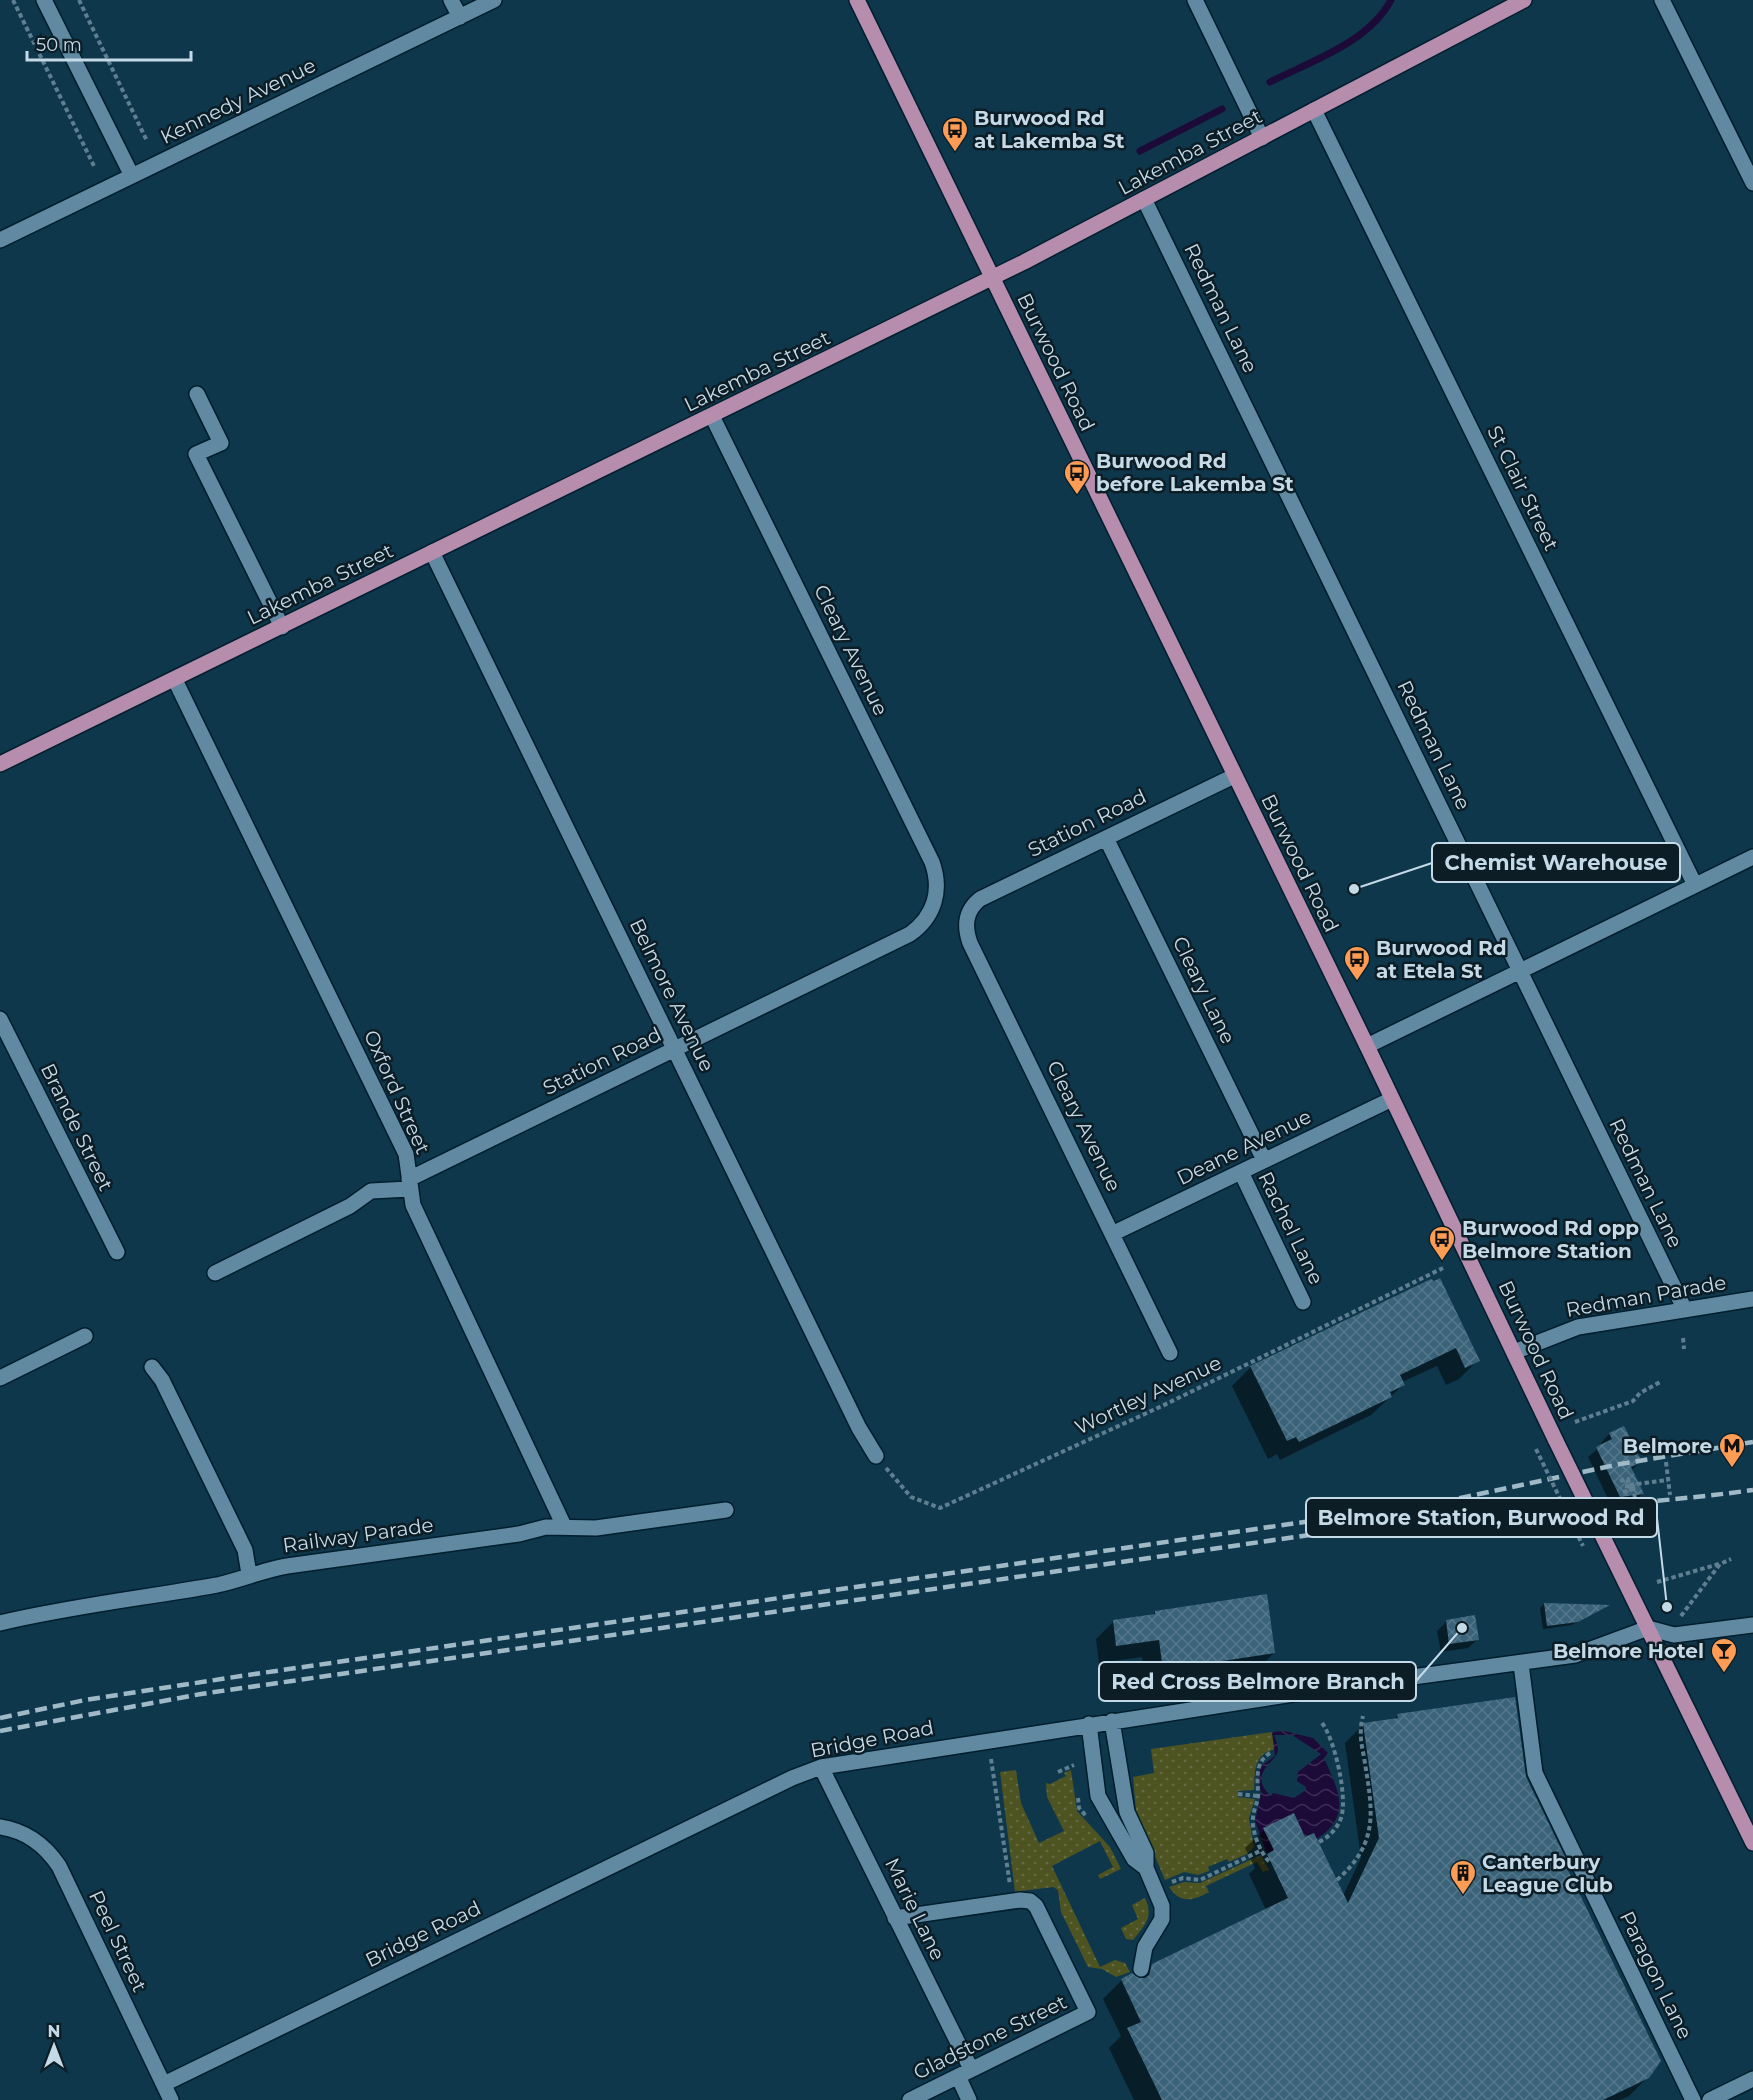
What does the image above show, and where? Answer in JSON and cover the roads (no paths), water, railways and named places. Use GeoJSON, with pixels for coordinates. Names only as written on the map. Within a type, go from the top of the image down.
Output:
{"type":"FeatureCollection","features":[{"type":"Feature","properties":{"kind":"main road","name":"Burwood Road"},"geometry":{"type":"LineString","coordinates":[[857,0],[1753,1843]]}},
{"type":"Feature","properties":{"kind":"main road","name":"Lakemba Street"},"geometry":{"type":"LineString","coordinates":[[0,764],[992,278],[1524,0]]}},
{"type":"Feature","properties":{"kind":"street"},"geometry":{"type":"LineString","coordinates":[[44,0],[132,176]]}},
{"type":"Feature","properties":{"kind":"street"},"geometry":{"type":"LineString","coordinates":[[452,0],[460,16]]}},
{"type":"Feature","properties":{"kind":"street","name":"Kennedy Avenue"},"geometry":{"type":"LineString","coordinates":[[0,240],[494,0]]}},
{"type":"Feature","properties":{"kind":"street"},"geometry":{"type":"LineString","coordinates":[[1195,0],[1262,138]]}},
{"type":"Feature","properties":{"kind":"street"},"geometry":{"type":"LineString","coordinates":[[1662,0],[1753,183]]}},
{"type":"Feature","properties":{"kind":"street","name":"St Clair Street"},"geometry":{"type":"LineString","coordinates":[[1314,110],[1695,885]]}},
{"type":"Feature","properties":{"kind":"street","name":"Redman Lane"},"geometry":{"type":"LineString","coordinates":[[1144,199],[1685,1310]]}},
{"type":"Feature","properties":{"kind":"street"},"geometry":{"type":"LineString","coordinates":[[197,394],[221,443],[196,454],[282,627]]}},
{"type":"Feature","properties":{"kind":"street","name":"Cleary Avenue"},"geometry":{"type":"LineString","coordinates":[[712,416],[932,862],[936,880],[933,907]]}},
{"type":"Feature","properties":{"kind":"street","name":"Belmore Avenue"},"geometry":{"type":"LineString","coordinates":[[432,552],[859,1428],[876,1456]]}},
{"type":"Feature","properties":{"kind":"street","name":"Oxford Street"},"geometry":{"type":"LineString","coordinates":[[175,680],[406,1155],[413,1205],[558,1509],[564,1526]]}},
{"type":"Feature","properties":{"kind":"street","name":"Station Road"},"geometry":{"type":"LineString","coordinates":[[967,917],[980,898],[1234,776]]}},
{"type":"Feature","properties":{"kind":"street","name":"Cleary Lane"},"geometry":{"type":"LineString","coordinates":[[1106,838],[1264,1160]]}},
{"type":"Feature","properties":{"kind":"street"},"geometry":{"type":"LineString","coordinates":[[1367,1046],[1753,857]]}},
{"type":"Feature","properties":{"kind":"street","name":"Station Road"},"geometry":{"type":"LineString","coordinates":[[215,1273],[350,1206],[371,1191],[409,1184],[675,1049],[910,934],[926,921],[933,907]]}},
{"type":"Feature","properties":{"kind":"street","name":"Cleary Avenue"},"geometry":{"type":"LineString","coordinates":[[967,917],[970,943],[1114,1233],[1170,1353]]}},
{"type":"Feature","properties":{"kind":"street","name":"Brande Street"},"geometry":{"type":"LineString","coordinates":[[0,1019],[117,1252]]}},
{"type":"Feature","properties":{"kind":"street","name":"Deane Avenue"},"geometry":{"type":"LineString","coordinates":[[1114,1233],[1392,1099]]}},
{"type":"Feature","properties":{"kind":"street","name":"Rachel Lane"},"geometry":{"type":"LineString","coordinates":[[1241,1172],[1303,1302]]}},
{"type":"Feature","properties":{"kind":"street","name":"Redman Parade"},"geometry":{"type":"LineString","coordinates":[[1514,1352],[1578,1327],[1753,1299]]}},
{"type":"Feature","properties":{"kind":"street"},"geometry":{"type":"LineString","coordinates":[[0,1378],[85,1336]]}},
{"type":"Feature","properties":{"kind":"street"},"geometry":{"type":"LineString","coordinates":[[152,1367],[162,1380],[245,1550],[249,1574]]}},
{"type":"Feature","properties":{"kind":"street","name":"Railway Parade"},"geometry":{"type":"LineString","coordinates":[[0,1623],[63,1609],[219,1584],[249,1574],[287,1566],[564,1526],[596,1528],[726,1510]]}},
{"type":"Feature","properties":{"kind":"street"},"geometry":{"type":"LineString","coordinates":[[1647,1628],[1674,1635],[1753,1625]]}},
{"type":"Feature","properties":{"kind":"street","name":"Bridge Road"},"geometry":{"type":"LineString","coordinates":[[164,2084],[782,1783],[821,1767],[1089,1724],[1575,1655],[1647,1628]]}},
{"type":"Feature","properties":{"kind":"street","name":"Paragon Lane"},"geometry":{"type":"LineString","coordinates":[[1521,1664],[1535,1773],[1693,2100]]}},
{"type":"Feature","properties":{"kind":"street"},"geometry":{"type":"LineString","coordinates":[[1112,1721],[1126,1812],[1146,1853],[1146,1868],[1159,1896],[1163,1912],[1162,1919],[1145,1947],[1141,1969]]}},
{"type":"Feature","properties":{"kind":"street"},"geometry":{"type":"LineString","coordinates":[[1089,1724],[1101,1804],[1134,1859],[1146,1868]]}},
{"type":"Feature","properties":{"kind":"street","name":"Marie Lane"},"geometry":{"type":"LineString","coordinates":[[821,1767],[895,1918],[965,2073],[969,2100]]}},
{"type":"Feature","properties":{"kind":"street","name":"Peel Street"},"geometry":{"type":"LineString","coordinates":[[0,1827],[30,1837],[43,1846],[59,1866],[171,2100]]}},
{"type":"Feature","properties":{"kind":"street","name":"Gladstone Street"},"geometry":{"type":"LineString","coordinates":[[895,1918],[1012,1901],[1030,1901],[1036,1906],[1088,2012],[910,2100]]}},
{"type":"Feature","properties":{"kind":"street"},"geometry":{"type":"LineString","coordinates":[[1710,2100],[1753,2079]]}},
{"type":"Feature","properties":{"kind":"water"},"geometry":{"type":"Polygon","coordinates":[[[1284,1731],[1313,1738],[1328,1753],[1324,1758],[1337,1791],[1339,1811],[1328,1830],[1317,1839],[1314,1833],[1305,1837],[1263,1828],[1274,1850],[1267,1854],[1255,1821],[1261,1794],[1258,1776],[1261,1766],[1275,1756],[1272,1732],[1284,1731]],[[1274,1735],[1278,1750],[1265,1769],[1261,1781],[1271,1796],[1273,1793],[1294,1798],[1306,1790],[1306,1787],[1297,1781],[1298,1772],[1321,1754],[1292,1735],[1274,1735]]]}},
{"type":"Feature","properties":{"kind":"waterway"},"geometry":{"type":"LineString","coordinates":[[1270,82],[1353,39],[1381,15],[1391,0]]}},
{"type":"Feature","properties":{"kind":"waterway"},"geometry":{"type":"LineString","coordinates":[[1140,151],[1222,109]]}},
{"type":"Feature","properties":{"kind":"railway"},"geometry":{"type":"LineString","coordinates":[[0,1718],[85,1700],[241,1676],[1442,1502],[1620,1464],[1753,1442]]}},
{"type":"Feature","properties":{"kind":"railway"},"geometry":{"type":"LineString","coordinates":[[0,1731],[201,1694],[1386,1524],[1753,1490]]}},
{"type":"Feature","properties":{"kind":"place","name":"Burwood Rd at Lakemba St"},"geometry":{"type":"Point","coordinates":[955,153]}},
{"type":"Feature","properties":{"kind":"place","name":"Burwood Rd before Lakemba St"},"geometry":{"type":"Point","coordinates":[1077,496]}},
{"type":"Feature","properties":{"kind":"place","name":"Chemist Warehouse"},"geometry":{"type":"Point","coordinates":[1354,889]}},
{"type":"Feature","properties":{"kind":"place","name":"Burwood Rd at Etela St"},"geometry":{"type":"Point","coordinates":[1357,982]}},
{"type":"Feature","properties":{"kind":"place","name":"Burwood Rd opp Belmore Station"},"geometry":{"type":"Point","coordinates":[1442,1262]}},
{"type":"Feature","properties":{"kind":"place","name":"Belmore"},"geometry":{"type":"Point","coordinates":[1732,1469]}},
{"type":"Feature","properties":{"kind":"place","name":"Belmore Station, Burwood Rd"},"geometry":{"type":"Point","coordinates":[1667,1607]}},
{"type":"Feature","properties":{"kind":"place","name":"Red Cross Belmore Branch"},"geometry":{"type":"Point","coordinates":[1462,1628]}},
{"type":"Feature","properties":{"kind":"place","name":"Belmore Hotel"},"geometry":{"type":"Point","coordinates":[1724,1674]}},
{"type":"Feature","properties":{"kind":"place","name":"Canterbury League Club"},"geometry":{"type":"Point","coordinates":[1463,1896]}}]}
